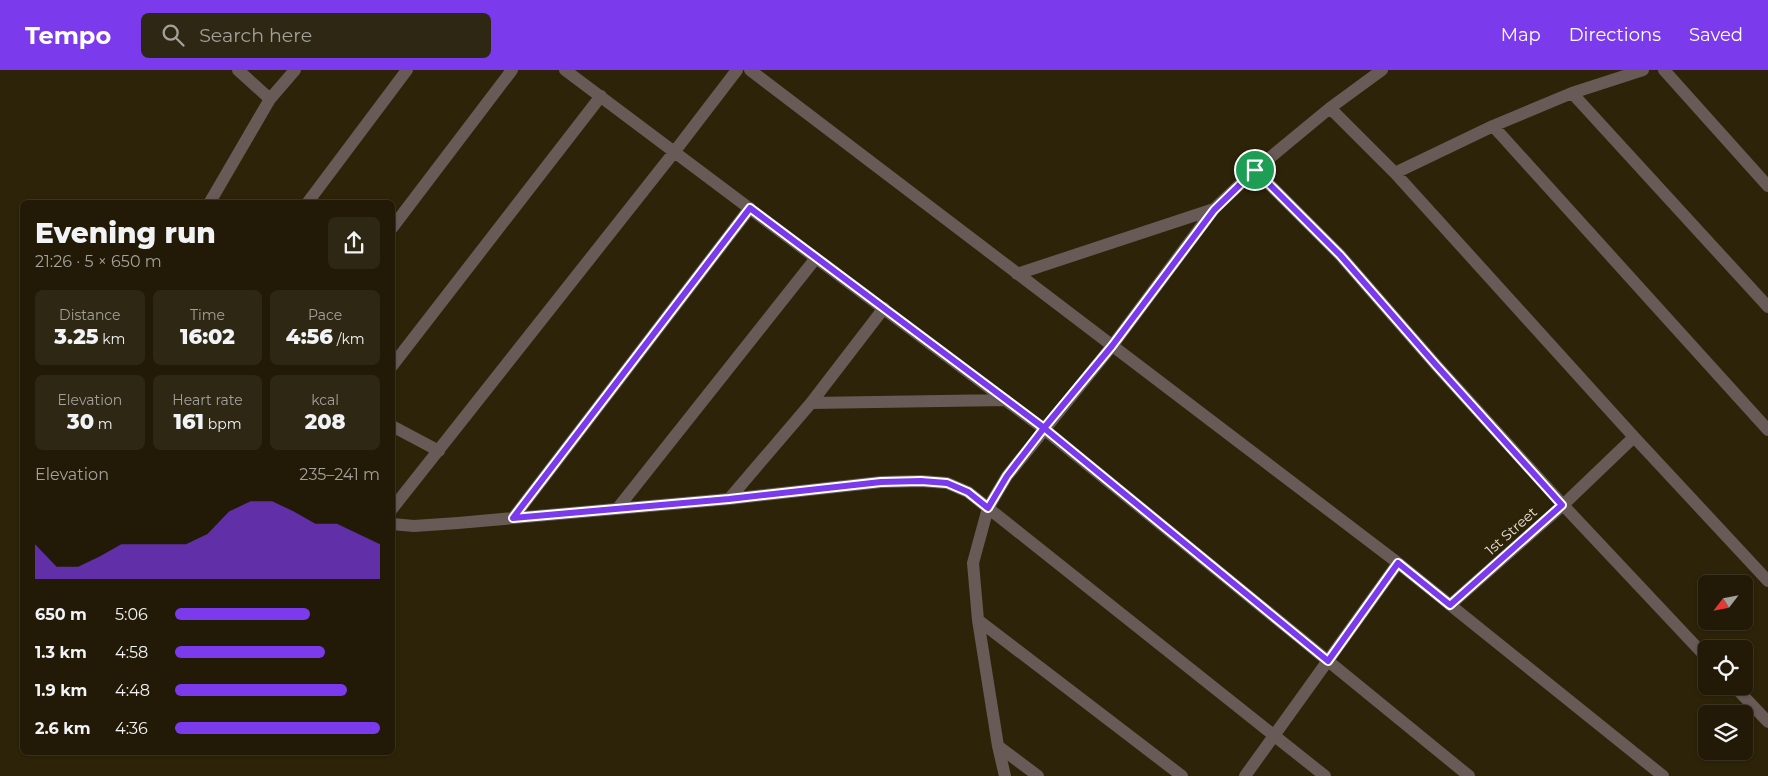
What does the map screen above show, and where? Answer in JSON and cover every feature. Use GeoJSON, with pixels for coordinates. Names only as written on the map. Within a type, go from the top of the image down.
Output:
{"type":"FeatureCollection","features":[{"type":"Feature","properties":{"kind":"street"},"geometry":{"type":"LineString","coordinates":[[238,70],[270,99]]}},
{"type":"Feature","properties":{"kind":"street"},"geometry":{"type":"LineString","coordinates":[[211,200],[270,99],[295,70]]}},
{"type":"Feature","properties":{"kind":"street"},"geometry":{"type":"LineString","coordinates":[[310,200],[407,70]]}},
{"type":"Feature","properties":{"kind":"street"},"geometry":{"type":"LineString","coordinates":[[395,224],[512,70]]}},
{"type":"Feature","properties":{"kind":"street"},"geometry":{"type":"LineString","coordinates":[[565,70],[1044,428],[1469,776]]}},
{"type":"Feature","properties":{"kind":"street"},"geometry":{"type":"LineString","coordinates":[[395,505],[737,70]]}},
{"type":"Feature","properties":{"kind":"street"},"geometry":{"type":"LineString","coordinates":[[750,70],[1398,563],[1663,776]]}},
{"type":"Feature","properties":{"kind":"street"},"geometry":{"type":"LineString","coordinates":[[1005,776],[998,746],[978,620],[973,563],[988,508],[1007,476],[1112,346],[1214,210],[1255,170],[1330,108],[1382,70]]}},
{"type":"Feature","properties":{"kind":"street"},"geometry":{"type":"LineString","coordinates":[[1395,173],[1493,126],[1572,93],[1643,70]]}},
{"type":"Feature","properties":{"kind":"street"},"geometry":{"type":"LineString","coordinates":[[1664,70],[1768,186]]}},
{"type":"Feature","properties":{"kind":"street"},"geometry":{"type":"LineString","coordinates":[[1572,93],[1768,307]]}},
{"type":"Feature","properties":{"kind":"street"},"geometry":{"type":"LineString","coordinates":[[395,362],[601,96]]}},
{"type":"Feature","properties":{"kind":"street"},"geometry":{"type":"LineString","coordinates":[[1330,108],[1395,173],[1634,437],[1768,581]]}},
{"type":"Feature","properties":{"kind":"street"},"geometry":{"type":"LineString","coordinates":[[1493,126],[1768,430]]}},
{"type":"Feature","properties":{"kind":"street"},"geometry":{"type":"LineString","coordinates":[[1255,170],[1340,255],[1562,505],[1698,649]]}},
{"type":"Feature","properties":{"kind":"street"},"geometry":{"type":"LineString","coordinates":[[513,518],[750,208]]}},
{"type":"Feature","properties":{"kind":"street"},"geometry":{"type":"LineString","coordinates":[[1017,274],[1214,210]]}},
{"type":"Feature","properties":{"kind":"street"},"geometry":{"type":"LineString","coordinates":[[617,509],[816,258]]}},
{"type":"Feature","properties":{"kind":"street"},"geometry":{"type":"LineString","coordinates":[[729,499],[811,403],[884,308]]}},
{"type":"Feature","properties":{"kind":"street"},"geometry":{"type":"LineString","coordinates":[[811,403],[1006,400]]}},
{"type":"Feature","properties":{"kind":"street"},"geometry":{"type":"LineString","coordinates":[[395,428],[439,450]]}},
{"type":"Feature","properties":{"kind":"street","name":"1st Street"},"geometry":{"type":"LineString","coordinates":[[1450,605],[1562,505],[1634,437]]}},
{"type":"Feature","properties":{"kind":"street"},"geometry":{"type":"LineString","coordinates":[[395,524],[414,526],[617,509],[881,482],[921,481],[947,483],[968,492],[1325,776]]}},
{"type":"Feature","properties":{"kind":"street"},"geometry":{"type":"LineString","coordinates":[[1245,776],[1398,563]]}},
{"type":"Feature","properties":{"kind":"street"},"geometry":{"type":"LineString","coordinates":[[978,620],[1182,776]]}},
{"type":"Feature","properties":{"kind":"street"},"geometry":{"type":"LineString","coordinates":[[1742,695],[1768,722]]}},
{"type":"Feature","properties":{"kind":"street"},"geometry":{"type":"LineString","coordinates":[[998,746],[1038,776]]}},
{"type":"Feature","properties":{"kind":"route"},"geometry":{"type":"LineString","coordinates":[[1255,170],[1214,210],[1112,346],[1044,428],[750,208],[513,518],[729,499],[881,482],[921,481],[947,483],[968,492],[988,508],[1007,476],[1044,428],[1328,661],[1398,563],[1450,605],[1562,505],[1340,255],[1255,170]]}}]}
